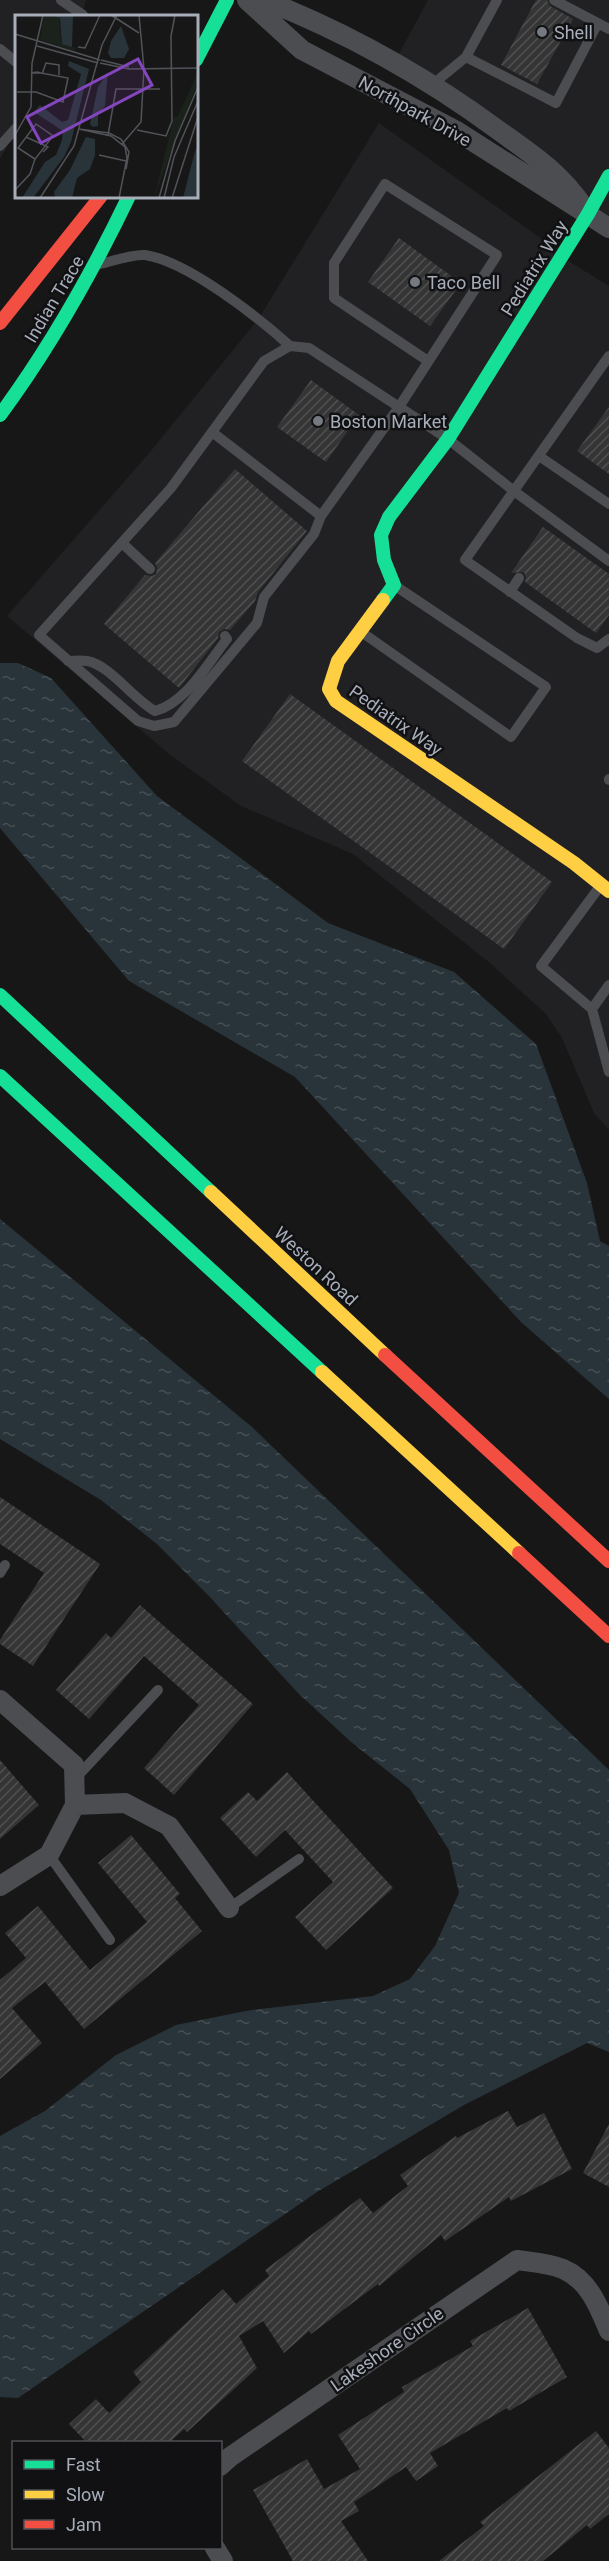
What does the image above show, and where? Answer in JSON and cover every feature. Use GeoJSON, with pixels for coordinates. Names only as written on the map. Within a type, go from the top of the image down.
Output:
{"type":"FeatureCollection","features":[{"type":"Feature","properties":{"kind":"main road"},"geometry":{"type":"LineString","coordinates":[[198,56],[228,0]]}},
{"type":"Feature","properties":{"kind":"main road"},"geometry":{"type":"LineString","coordinates":[[588,214],[609,176]]}},
{"type":"Feature","properties":{"kind":"main road","name":"Indian Trace"},"geometry":{"type":"LineString","coordinates":[[0,323],[99,198]]}},
{"type":"Feature","properties":{"kind":"main road","name":"Indian Trace"},"geometry":{"type":"LineString","coordinates":[[0,415],[26,381],[96,264],[128,198]]}},
{"type":"Feature","properties":{"kind":"main road","name":"Pediatrix Way"},"geometry":{"type":"LineString","coordinates":[[588,214],[448,439],[389,517],[381,535],[384,560],[394,585],[338,661],[329,689],[336,701],[359,718],[573,863],[605,888]]}},
{"type":"Feature","properties":{"kind":"main road","name":"Weston Road"},"geometry":{"type":"LineString","coordinates":[[0,995],[609,1561]]}},
{"type":"Feature","properties":{"kind":"main road"},"geometry":{"type":"LineString","coordinates":[[0,1076],[609,1636]]}},
{"type":"Feature","properties":{"kind":"street","name":"Northpark Drive"},"geometry":{"type":"LineString","coordinates":[[247,0],[302,50],[455,130],[609,228]]}},
{"type":"Feature","properties":{"kind":"street","name":"Northpark Drive"},"geometry":{"type":"LineString","coordinates":[[264,0],[319,21],[433,84],[549,167],[569,186],[588,214]]}},
{"type":"Feature","properties":{"kind":"street"},"geometry":{"type":"LineString","coordinates":[[0,1700],[74,1765],[75,1805],[49,1855],[0,1886]]}},
{"type":"Feature","properties":{"kind":"street"},"geometry":{"type":"LineString","coordinates":[[75,1805],[125,1803],[169,1826],[229,1908]]}},
{"type":"Feature","properties":{"kind":"street","name":"Lakeshore Circle"},"geometry":{"type":"LineString","coordinates":[[222,2465],[517,2260],[563,2269],[585,2285],[596,2300],[609,2331]]}},
{"type":"Feature","properties":{"kind":"lane"},"geometry":{"type":"LineString","coordinates":[[61,0],[83,15]]}},
{"type":"Feature","properties":{"kind":"lane"},"geometry":{"type":"LineString","coordinates":[[433,84],[466,57],[497,0]]}},
{"type":"Feature","properties":{"kind":"lane"},"geometry":{"type":"LineString","coordinates":[[554,0],[609,29]]}},
{"type":"Feature","properties":{"kind":"lane"},"geometry":{"type":"LineString","coordinates":[[466,57],[556,103],[598,23]]}},
{"type":"Feature","properties":{"kind":"lane"},"geometry":{"type":"LineString","coordinates":[[0,49],[15,61]]}},
{"type":"Feature","properties":{"kind":"lane"},"geometry":{"type":"LineString","coordinates":[[0,146],[15,129]]}},
{"type":"Feature","properties":{"kind":"lane"},"geometry":{"type":"LineString","coordinates":[[290,346],[264,362],[171,488],[39,634],[138,721],[154,726],[174,722],[257,624],[264,597],[314,534],[321,516],[399,407],[497,255],[385,184],[334,263],[334,298],[428,361]]}},
{"type":"Feature","properties":{"kind":"lane"},"geometry":{"type":"LineString","coordinates":[[96,264],[143,255],[171,261],[259,318],[290,346],[309,348],[448,439],[514,491],[555,528],[609,561]]}},
{"type":"Feature","properties":{"kind":"lane"},"geometry":{"type":"LineString","coordinates":[[609,356],[465,560],[577,638],[597,648],[609,639]]}},
{"type":"Feature","properties":{"kind":"lane"},"geometry":{"type":"LineString","coordinates":[[212,432],[321,516]]}},
{"type":"Feature","properties":{"kind":"lane"},"geometry":{"type":"LineString","coordinates":[[539,456],[609,504]]}},
{"type":"Feature","properties":{"kind":"lane"},"geometry":{"type":"LineString","coordinates":[[122,543],[150,569]]}},
{"type":"Feature","properties":{"kind":"lane"},"geometry":{"type":"LineString","coordinates":[[510,592],[519,578]]}},
{"type":"Feature","properties":{"kind":"lane"},"geometry":{"type":"LineString","coordinates":[[360,631],[511,737],[546,687],[394,585]]}},
{"type":"Feature","properties":{"kind":"lane"},"geometry":{"type":"LineString","coordinates":[[68,661],[88,661],[102,667],[145,706],[155,711],[167,708],[184,692],[227,639],[225,636]]}},
{"type":"Feature","properties":{"kind":"lane"},"geometry":{"type":"LineString","coordinates":[[605,888],[541,966],[592,1009],[609,1072]]}},
{"type":"Feature","properties":{"kind":"lane"},"geometry":{"type":"LineString","coordinates":[[592,1009],[609,985]]}},
{"type":"Feature","properties":{"kind":"lane"},"geometry":{"type":"LineString","coordinates":[[74,1780],[158,1690]]}},
{"type":"Feature","properties":{"kind":"lane"},"geometry":{"type":"LineString","coordinates":[[49,1855],[110,1940]]}},
{"type":"Feature","properties":{"kind":"lane"},"geometry":{"type":"LineString","coordinates":[[229,1908],[299,1859]]}},
{"type":"Feature","properties":{"kind":"shaded area"},"geometry":{"type":"Polygon","coordinates":[[[0,0],[86,0],[82,15],[15,15],[15,133],[0,159],[0,0]]]}},
{"type":"Feature","properties":{"kind":"shaded area"},"geometry":{"type":"Polygon","coordinates":[[[428,0],[609,0],[609,228],[569,186],[394,63],[428,0]]]}},
{"type":"Feature","properties":{"kind":"shaded area"},"geometry":{"type":"Polygon","coordinates":[[[379,123],[546,242],[562,257],[609,286],[609,1130],[594,1113],[562,1038],[546,1014],[490,963],[353,854],[241,806],[169,754],[7,616],[150,452],[259,318],[379,123]]]}},
{"type":"Feature","properties":{"kind":"water"},"geometry":{"type":"Polygon","coordinates":[[[0,663],[18,663],[51,678],[157,796],[328,923],[454,972],[536,1044],[587,1183],[600,1241],[609,1246],[609,1399],[521,1322],[295,1077],[129,981],[0,828],[0,663]]]}},
{"type":"Feature","properties":{"kind":"water"},"geometry":{"type":"Polygon","coordinates":[[[0,1219],[252,1427],[609,1770],[609,2052],[587,2043],[464,2105],[317,2192],[18,2398],[0,2397],[0,2136],[45,2111],[116,2055],[176,2025],[251,2010],[373,1996],[410,1979],[435,1946],[459,1893],[449,1850],[410,1789],[350,1741],[298,1693],[208,1595],[157,1544],[101,1500],[0,1439],[0,1219]]]}},
{"type":"Feature","properties":{"kind":"building","name":"Shell"},"geometry":{"type":"Polygon","coordinates":[[[536,0],[547,0],[550,6],[573,19],[537,84],[501,65],[536,0]]]}},
{"type":"Feature","properties":{"kind":"building","name":"Taco Bell"},"geometry":{"type":"Polygon","coordinates":[[[399,238],[461,283],[430,326],[368,282],[399,238]]]}},
{"type":"Feature","properties":{"kind":"building","name":"Boston Market"},"geometry":{"type":"Polygon","coordinates":[[[311,380],[359,415],[326,462],[277,427],[311,380]]]}},
{"type":"Feature","properties":{"kind":"building"},"geometry":{"type":"Polygon","coordinates":[[[609,407],[609,474],[577,451],[609,407]]]}},
{"type":"Feature","properties":{"kind":"building"},"geometry":{"type":"Polygon","coordinates":[[[235,469],[307,531],[258,592],[255,601],[230,630],[224,629],[219,632],[218,638],[179,688],[104,624],[145,575],[156,574],[155,563],[235,469]]]}},
{"type":"Feature","properties":{"kind":"building"},"geometry":{"type":"Polygon","coordinates":[[[543,527],[609,574],[609,615],[596,633],[525,582],[524,572],[511,573],[543,527]]]}},
{"type":"Feature","properties":{"kind":"building"},"geometry":{"type":"Polygon","coordinates":[[[290,694],[552,882],[504,949],[242,761],[290,694]]]}},
{"type":"Feature","properties":{"kind":"building"},"geometry":{"type":"Polygon","coordinates":[[[0,1497],[100,1564],[33,1666],[0,1644],[0,1640],[44,1573],[0,1544],[0,1497]]]}},
{"type":"Feature","properties":{"kind":"building"},"geometry":{"type":"Polygon","coordinates":[[[140,1605],[253,1704],[174,1795],[144,1768],[199,1705],[144,1656],[89,1719],[56,1690],[106,1633],[111,1638],[140,1605]]]}},
{"type":"Feature","properties":{"kind":"building"},"geometry":{"type":"Polygon","coordinates":[[[0,1760],[39,1805],[0,1839],[0,1760]]]}},
{"type":"Feature","properties":{"kind":"building"},"geometry":{"type":"Polygon","coordinates":[[[287,1772],[393,1888],[326,1950],[295,1917],[333,1882],[285,1830],[256,1857],[220,1818],[248,1792],[257,1801],[287,1772]]]}},
{"type":"Feature","properties":{"kind":"building"},"geometry":{"type":"Polygon","coordinates":[[[131,1835],[180,1894],[175,1898],[202,1931],[84,2029],[45,1982],[12,2008],[42,2043],[0,2079],[0,1980],[26,1958],[5,1933],[38,1906],[90,1970],[147,1922],[98,1863],[131,1835]]]}},
{"type":"Feature","properties":{"kind":"building"},"geometry":{"type":"Polygon","coordinates":[[[508,2111],[517,2127],[544,2113],[572,2169],[511,2201],[509,2197],[445,2241],[441,2235],[379,2286],[378,2284],[311,2334],[309,2331],[284,2353],[263,2321],[239,2336],[257,2368],[187,2432],[184,2429],[171,2441],[85,2441],[69,2424],[96,2399],[109,2413],[141,2382],[133,2372],[223,2289],[236,2304],[269,2276],[265,2270],[360,2198],[373,2213],[408,2186],[400,2175],[456,2136],[457,2138],[508,2111]]]}},
{"type":"Feature","properties":{"kind":"building"},"geometry":{"type":"Polygon","coordinates":[[[609,2124],[609,2187],[583,2173],[609,2124]]]}},
{"type":"Feature","properties":{"kind":"building"},"geometry":{"type":"Polygon","coordinates":[[[528,2308],[567,2377],[509,2411],[507,2408],[430,2453],[438,2466],[416,2481],[406,2467],[354,2502],[359,2511],[341,2521],[368,2561],[293,2561],[253,2490],[307,2459],[324,2489],[360,2469],[338,2435],[404,2392],[402,2387],[473,2346],[470,2341],[528,2308]]]}},
{"type":"Feature","properties":{"kind":"building"},"geometry":{"type":"Polygon","coordinates":[[[596,2431],[609,2448],[609,2514],[590,2529],[587,2525],[543,2561],[439,2561],[484,2526],[480,2522],[596,2431]]]}},
{"type":"Feature","properties":{"kind":"traffic: fast"},"geometry":{"type":"LineString","coordinates":[[198,56],[227,0]]}},
{"type":"Feature","properties":{"kind":"traffic: fast"},"geometry":{"type":"LineString","coordinates":[[383,600],[394,585],[384,560],[381,535],[389,517],[448,439],[588,214],[609,176]]}},
{"type":"Feature","properties":{"kind":"traffic: fast"},"geometry":{"type":"LineString","coordinates":[[0,415],[70,308],[128,198]]}},
{"type":"Feature","properties":{"kind":"traffic: fast"},"geometry":{"type":"LineString","coordinates":[[0,995],[211,1192]]}},
{"type":"Feature","properties":{"kind":"traffic: fast"},"geometry":{"type":"LineString","coordinates":[[0,1076],[322,1372]]}},
{"type":"Feature","properties":{"kind":"traffic: slow"},"geometry":{"type":"LineString","coordinates":[[383,600],[338,661],[329,689],[336,701],[574,863],[609,891]]}},
{"type":"Feature","properties":{"kind":"traffic: slow"},"geometry":{"type":"LineString","coordinates":[[211,1192],[385,1355]]}},
{"type":"Feature","properties":{"kind":"traffic: slow"},"geometry":{"type":"LineString","coordinates":[[322,1372],[519,1553]]}},
{"type":"Feature","properties":{"kind":"traffic: jam"},"geometry":{"type":"LineString","coordinates":[[0,323],[99,198]]}},
{"type":"Feature","properties":{"kind":"traffic: jam"},"geometry":{"type":"LineString","coordinates":[[385,1355],[609,1561]]}},
{"type":"Feature","properties":{"kind":"traffic: jam"},"geometry":{"type":"LineString","coordinates":[[519,1553],[609,1636]]}},
{"type":"Feature","properties":{"kind":"place","name":"Shell"},"geometry":{"type":"Point","coordinates":[542,32]}},
{"type":"Feature","properties":{"kind":"place","name":"Taco Bell"},"geometry":{"type":"Point","coordinates":[415,282]}},
{"type":"Feature","properties":{"kind":"place","name":"Boston Market"},"geometry":{"type":"Point","coordinates":[318,421]}}]}
